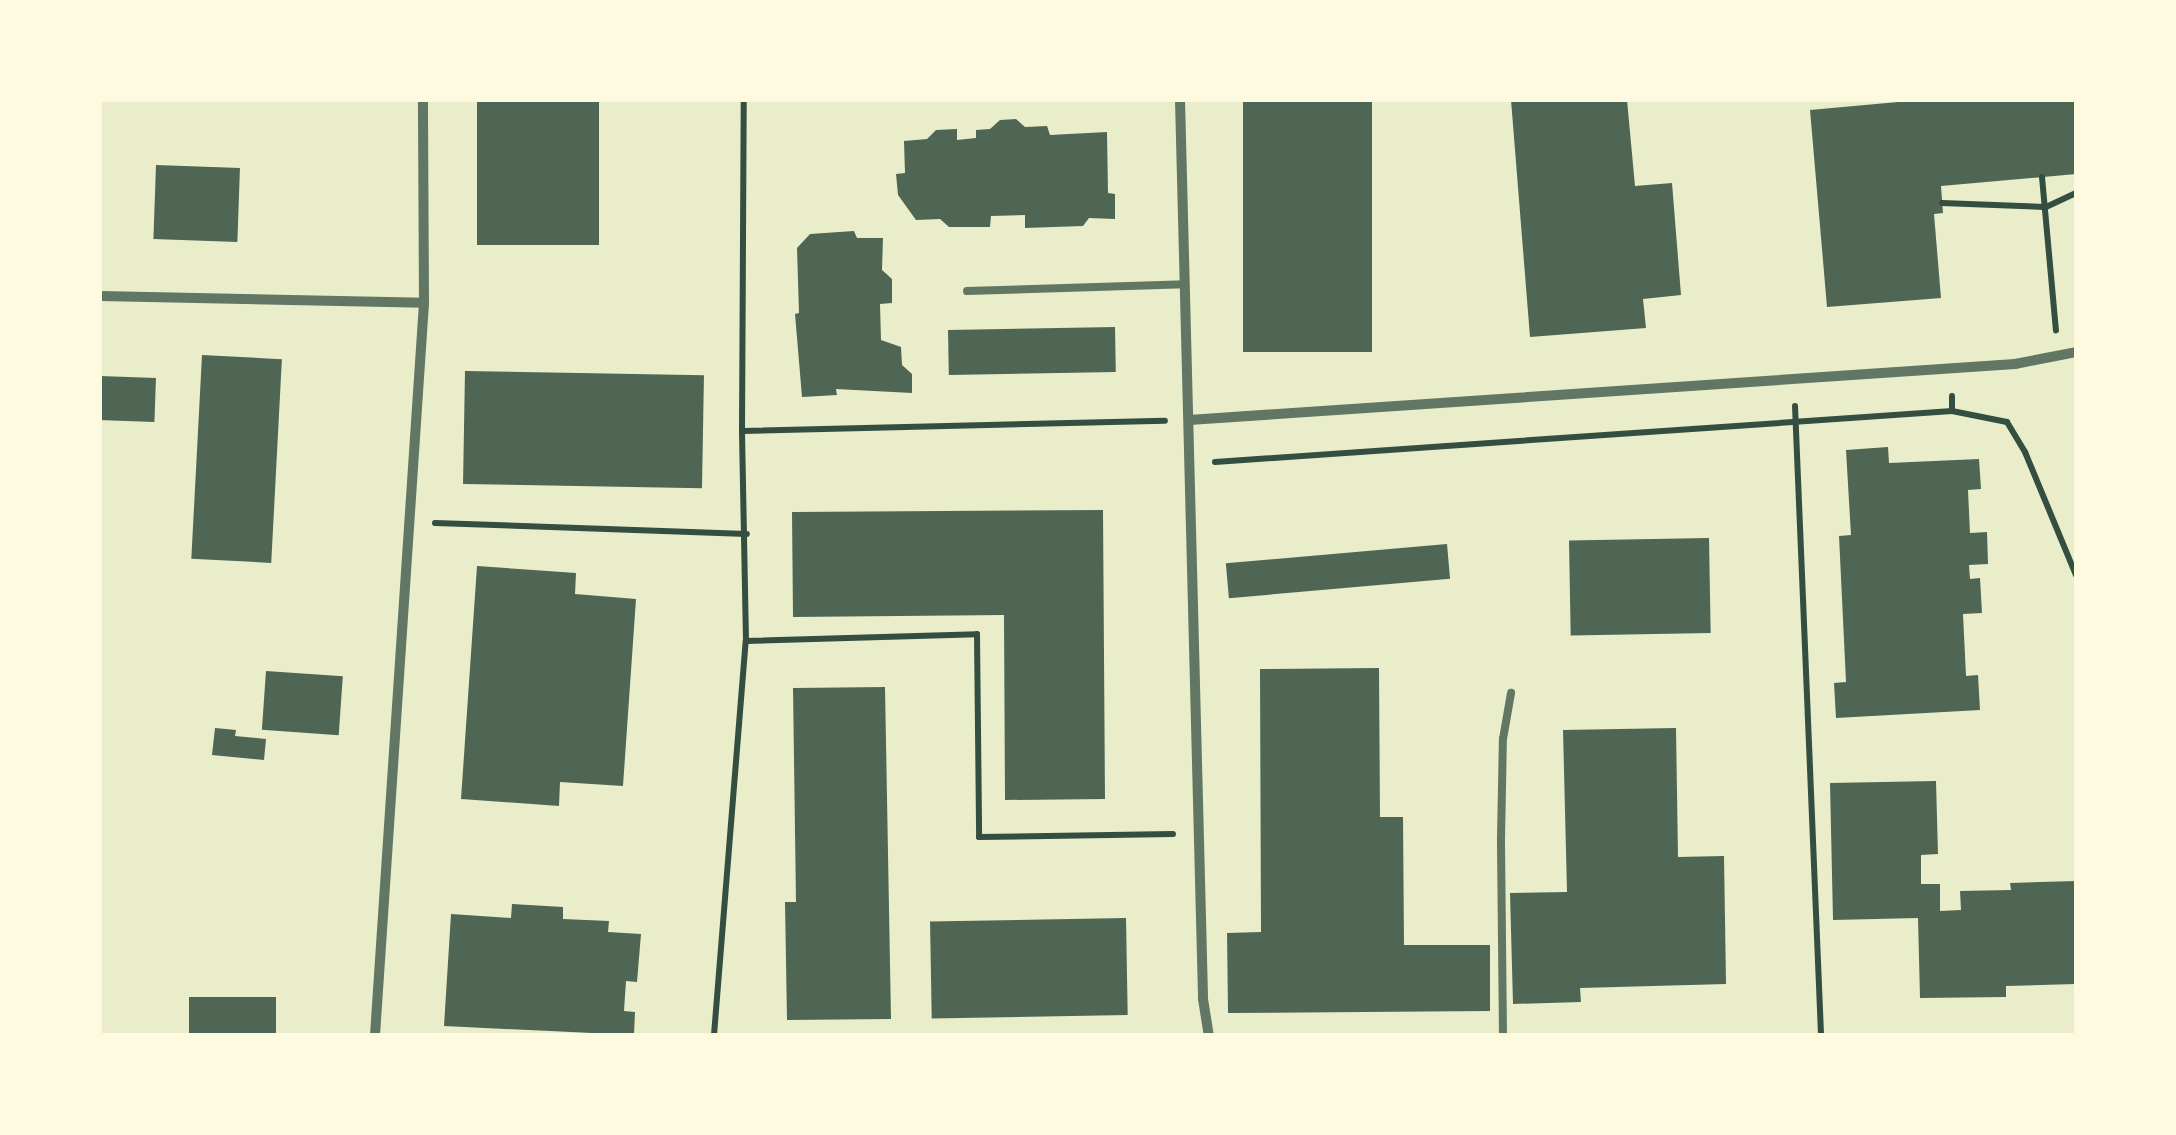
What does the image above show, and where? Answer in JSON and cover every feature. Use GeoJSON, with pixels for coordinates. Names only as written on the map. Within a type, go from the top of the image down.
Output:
{"type":"FeatureCollection","features":[{"type":"Feature","properties":{"kind":"street"},"geometry":{"type":"LineString","coordinates":[[375,1035],[424,303],[423,100]]}},
{"type":"Feature","properties":{"kind":"street"},"geometry":{"type":"LineString","coordinates":[[1180,100],[1204,999],[1209,1035]]}},
{"type":"Feature","properties":{"kind":"street"},"geometry":{"type":"LineString","coordinates":[[100,296],[424,303]]}},
{"type":"Feature","properties":{"kind":"street"},"geometry":{"type":"LineString","coordinates":[[1188,420],[1951,368],[2076,352]]}},
{"type":"Feature","properties":{"kind":"lane"},"geometry":{"type":"LineString","coordinates":[[968,291],[1186,284]]}},
{"type":"Feature","properties":{"kind":"lane"},"geometry":{"type":"LineString","coordinates":[[1504,1035],[1500,839],[1503,739],[1511,693]]}},
{"type":"Feature","properties":{"kind":"path"},"geometry":{"type":"LineString","coordinates":[[714,1035],[746,641],[747,534],[742,431],[744,100]]}},
{"type":"Feature","properties":{"kind":"path"},"geometry":{"type":"LineString","coordinates":[[2042,177],[2058,356]]}},
{"type":"Feature","properties":{"kind":"path"},"geometry":{"type":"LineString","coordinates":[[1942,203],[2046,206],[2076,192]]}},
{"type":"Feature","properties":{"kind":"path"},"geometry":{"type":"LineString","coordinates":[[1951,368],[1952,410]]}},
{"type":"Feature","properties":{"kind":"path"},"geometry":{"type":"LineString","coordinates":[[1794,380],[1821,1035]]}},
{"type":"Feature","properties":{"kind":"path"},"geometry":{"type":"LineString","coordinates":[[1190,464],[1952,410],[2007,422],[2025,452],[2076,575]]}},
{"type":"Feature","properties":{"kind":"path"},"geometry":{"type":"LineString","coordinates":[[742,431],[1188,420]]}},
{"type":"Feature","properties":{"kind":"path"},"geometry":{"type":"LineString","coordinates":[[408,522],[747,534]]}},
{"type":"Feature","properties":{"kind":"path"},"geometry":{"type":"LineString","coordinates":[[746,641],[977,634],[979,837],[1199,833]]}},
{"type":"Feature","properties":{"kind":"building"},"geometry":{"type":"Polygon","coordinates":[[[477,100],[599,100],[599,245],[477,245],[477,100]]]}},
{"type":"Feature","properties":{"kind":"building"},"geometry":{"type":"Polygon","coordinates":[[[1243,100],[1372,100],[1372,352],[1243,352],[1243,100]]]}},
{"type":"Feature","properties":{"kind":"building"},"geometry":{"type":"Polygon","coordinates":[[[1511,100],[1627,100],[1635,186],[1672,183],[1681,295],[1643,299],[1646,328],[1530,337],[1511,100]]]}},
{"type":"Feature","properties":{"kind":"building"},"geometry":{"type":"Polygon","coordinates":[[[1920,100],[2076,100],[2076,174],[1941,186],[1943,213],[1934,214],[1941,298],[1827,307],[1810,110],[1920,100]]]}},
{"type":"Feature","properties":{"kind":"building"},"geometry":{"type":"Polygon","coordinates":[[[1016,119],[1025,127],[1047,126],[1050,135],[1107,132],[1108,193],[1115,194],[1115,219],[1089,218],[1083,226],[1025,228],[1025,215],[991,216],[990,227],[949,227],[940,219],[916,220],[898,195],[896,174],[905,173],[904,141],[927,139],[936,130],[957,129],[957,140],[976,138],[976,130],[990,129],[1000,120],[1016,119]]]}},
{"type":"Feature","properties":{"kind":"building"},"geometry":{"type":"Polygon","coordinates":[[[156,165],[240,168],[237,242],[153,239],[156,165]]]}},
{"type":"Feature","properties":{"kind":"building"},"geometry":{"type":"Polygon","coordinates":[[[854,231],[857,238],[883,238],[882,270],[892,279],[892,303],[880,304],[881,340],[901,347],[902,365],[912,374],[912,393],[836,389],[837,395],[802,397],[795,314],[799,313],[797,248],[810,234],[854,231]]]}},
{"type":"Feature","properties":{"kind":"building"},"geometry":{"type":"Polygon","coordinates":[[[1115,327],[1116,372],[949,375],[948,330],[1115,327]]]}},
{"type":"Feature","properties":{"kind":"building"},"geometry":{"type":"Polygon","coordinates":[[[202,355],[282,359],[271,563],[191,559],[202,355]]]}},
{"type":"Feature","properties":{"kind":"building"},"geometry":{"type":"Polygon","coordinates":[[[465,371],[704,375],[702,488],[463,484],[465,371]]]}},
{"type":"Feature","properties":{"kind":"building"},"geometry":{"type":"Polygon","coordinates":[[[100,376],[156,378],[154,422],[100,420],[100,376]]]}},
{"type":"Feature","properties":{"kind":"building"},"geometry":{"type":"Polygon","coordinates":[[[1888,447],[1889,463],[1979,459],[1981,489],[1968,490],[1970,533],[1987,532],[1988,564],[1969,565],[1970,579],[1980,578],[1982,613],[1963,614],[1966,676],[1978,675],[1980,710],[1836,718],[1834,683],[1846,682],[1839,536],[1851,535],[1846,450],[1888,447]]]}},
{"type":"Feature","properties":{"kind":"building"},"geometry":{"type":"Polygon","coordinates":[[[1103,510],[1105,799],[1005,800],[1004,615],[793,617],[792,512],[1103,510]]]}},
{"type":"Feature","properties":{"kind":"building"},"geometry":{"type":"Polygon","coordinates":[[[1709,538],[1711,633],[1571,635],[1569,540],[1709,538]]]}},
{"type":"Feature","properties":{"kind":"building"},"geometry":{"type":"Polygon","coordinates":[[[1447,544],[1450,579],[1229,598],[1226,563],[1447,544]]]}},
{"type":"Feature","properties":{"kind":"building"},"geometry":{"type":"Polygon","coordinates":[[[477,566],[576,573],[575,594],[636,599],[623,786],[560,782],[559,806],[461,799],[477,566]]]}},
{"type":"Feature","properties":{"kind":"building"},"geometry":{"type":"Polygon","coordinates":[[[1379,668],[1380,817],[1403,817],[1404,945],[1490,945],[1490,1011],[1228,1013],[1227,933],[1261,932],[1260,669],[1379,668]]]}},
{"type":"Feature","properties":{"kind":"building"},"geometry":{"type":"Polygon","coordinates":[[[266,671],[343,676],[339,735],[262,730],[266,671]]]}},
{"type":"Feature","properties":{"kind":"building"},"geometry":{"type":"Polygon","coordinates":[[[885,687],[891,1019],[787,1020],[785,902],[796,902],[793,688],[885,687]]]}},
{"type":"Feature","properties":{"kind":"building"},"geometry":{"type":"Polygon","coordinates":[[[215,728],[236,730],[235,736],[266,739],[264,760],[212,755],[215,728]]]}},
{"type":"Feature","properties":{"kind":"building"},"geometry":{"type":"Polygon","coordinates":[[[1676,728],[1678,857],[1724,856],[1726,984],[1580,988],[1581,1002],[1513,1004],[1510,893],[1567,892],[1563,730],[1676,728]]]}},
{"type":"Feature","properties":{"kind":"building"},"geometry":{"type":"Polygon","coordinates":[[[1936,781],[1938,854],[1921,855],[1921,884],[1940,884],[1940,911],[1961,910],[1960,891],[2011,890],[2010,883],[2076,881],[2076,984],[2006,986],[2006,997],[1920,998],[1918,918],[1833,920],[1830,783],[1936,781]]]}},
{"type":"Feature","properties":{"kind":"building"},"geometry":{"type":"Polygon","coordinates":[[[512,904],[563,907],[563,919],[609,921],[608,932],[641,934],[637,982],[626,981],[624,1011],[635,1012],[634,1035],[444,1026],[451,914],[511,918],[512,904]]]}},
{"type":"Feature","properties":{"kind":"building"},"geometry":{"type":"Polygon","coordinates":[[[1126,918],[1128,1015],[932,1018],[930,921],[1126,918]]]}},
{"type":"Feature","properties":{"kind":"building"},"geometry":{"type":"Polygon","coordinates":[[[189,997],[276,997],[276,1035],[189,1035],[189,997]]]}}]}
